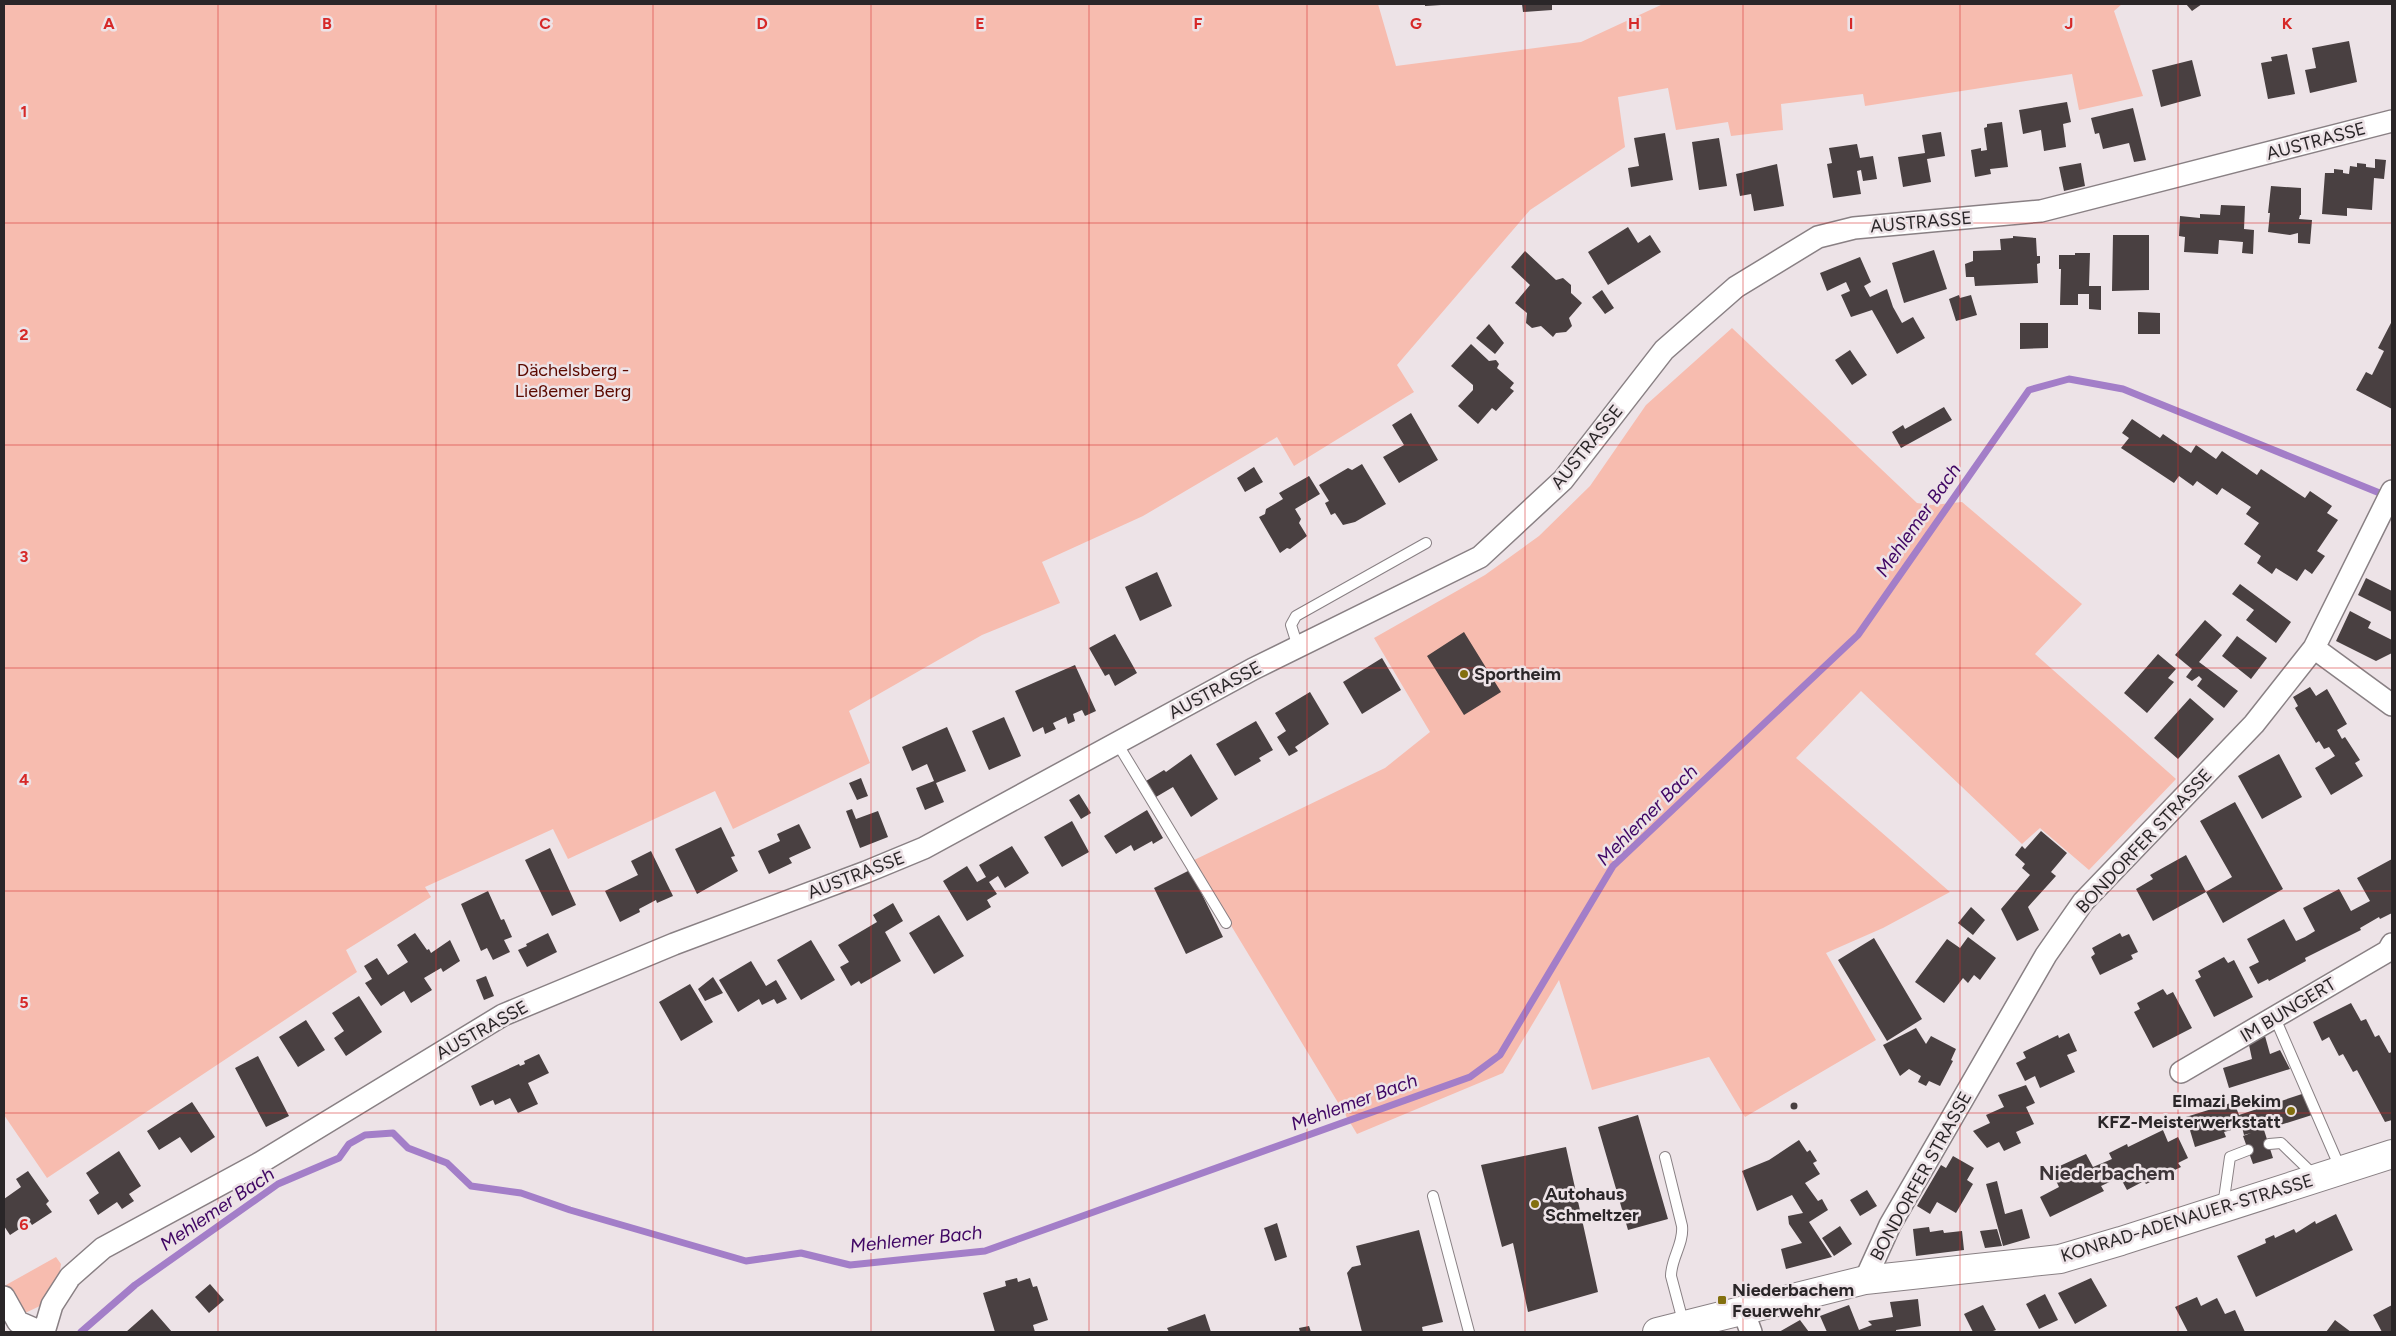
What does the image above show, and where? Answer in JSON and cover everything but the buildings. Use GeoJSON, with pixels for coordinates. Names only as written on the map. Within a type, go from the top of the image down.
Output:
{"type":"FeatureCollection","features":[{"type":"Feature","properties":{"kind":"main road","name":"KONRAD-ADENAUER-STRASSE"},"geometry":{"type":"LineString","coordinates":[[1657,1332],[1684,1326],[1747,1321],[1866,1280],[2060,1259],[2392,1154]]}},
{"type":"Feature","properties":{"kind":"street","name":"AUSTRASSE"},"geometry":{"type":"LineString","coordinates":[[4,1297],[18,1322],[42,1332],[52,1305],[70,1276],[102,1248],[258,1164],[503,1015],[674,944],[866,872],[924,848],[1298,647],[1480,557],[1563,480],[1664,350],[1736,287],[1818,237],[1854,228],[2041,210],[2392,121]]}},
{"type":"Feature","properties":{"kind":"street","name":"BONDORFER STRASSE"},"geometry":{"type":"LineString","coordinates":[[1866,1280],[1895,1216],[2046,955],[2083,902],[2254,724],[2314,648],[2392,491]]}},
{"type":"Feature","properties":{"kind":"street"},"geometry":{"type":"LineString","coordinates":[[2314,648],[2392,705]]}},
{"type":"Feature","properties":{"kind":"street","name":"IM BUNGERT"},"geometry":{"type":"LineString","coordinates":[[2181,1072],[2388,951],[2392,944]]}},
{"type":"Feature","properties":{"kind":"lane"},"geometry":{"type":"LineString","coordinates":[[1298,647],[1291,625],[1296,616],[1426,543]]}},
{"type":"Feature","properties":{"kind":"lane"},"geometry":{"type":"LineString","coordinates":[[1117,743],[1226,923]]}},
{"type":"Feature","properties":{"kind":"lane"},"geometry":{"type":"LineString","coordinates":[[2275,1018],[2329,1174]]}},
{"type":"Feature","properties":{"kind":"lane"},"geometry":{"type":"LineString","coordinates":[[2268,1144],[2281,1143],[2329,1174]]}},
{"type":"Feature","properties":{"kind":"lane"},"geometry":{"type":"LineString","coordinates":[[2223,1208],[2230,1157],[2248,1150]]}},
{"type":"Feature","properties":{"kind":"lane"},"geometry":{"type":"LineString","coordinates":[[1665,1157],[1683,1234],[1671,1269],[1671,1276],[1684,1326]]}},
{"type":"Feature","properties":{"kind":"lane"},"geometry":{"type":"LineString","coordinates":[[1433,1196],[1469,1332]]}},
{"type":"Feature","properties":{"kind":"green space","name":"Dächelsberg - Ließemer Berg"},"geometry":{"type":"Polygon","coordinates":[[[4,4],[1378,4],[1396,66],[1581,42],[1663,4],[2122,4],[2114,11],[2143,96],[2079,110],[2072,74],[1865,106],[1863,94],[1781,104],[1783,130],[1731,136],[1728,122],[1676,130],[1668,88],[1618,97],[1625,147],[1530,210],[1397,365],[1414,392],[1294,466],[1277,437],[1143,516],[1042,562],[1060,603],[982,635],[849,711],[870,763],[733,829],[715,791],[568,859],[553,829],[425,887],[431,897],[346,950],[357,972],[47,1178],[4,1115],[4,4]]]}},
{"type":"Feature","properties":{"kind":"green space"},"geometry":{"type":"Polygon","coordinates":[[[1732,328],[1917,503],[1932,505],[1962,502],[2082,604],[2035,654],[2176,779],[2089,870],[2040,828],[2022,844],[1861,691],[1796,758],[1950,892],[1883,928],[1826,953],[1876,1040],[1745,1117],[1709,1057],[1592,1090],[1559,980],[1503,1073],[1357,1134],[1192,861],[1385,768],[1430,732],[1374,638],[1485,575],[1539,536],[1590,486],[1646,405],[1732,328]]]}},
{"type":"Feature","properties":{"kind":"green space"},"geometry":{"type":"Polygon","coordinates":[[[56,1257],[61,1264],[60,1271],[40,1306],[25,1313],[6,1285],[56,1257]]]}},
{"type":"Feature","properties":{"kind":"waterway","name":"Mehlemer Bach"},"geometry":{"type":"LineString","coordinates":[[81,1332],[135,1285],[278,1184],[339,1158],[349,1144],[365,1135],[393,1133],[408,1148],[447,1163],[471,1186],[521,1193],[570,1210],[746,1261],[801,1253],[850,1265],[985,1251],[1470,1077],[1500,1055],[1613,866],[1858,635],[2029,390],[2069,379],[2123,389],[2387,496]]}},
{"type":"Feature","properties":{"kind":"place","name":"Sportheim"},"geometry":{"type":"Point","coordinates":[1464,674]}},
{"type":"Feature","properties":{"kind":"place","name":"Elmazi Bekim KFZ-Meisterwerkstatt"},"geometry":{"type":"Point","coordinates":[2291,1111]}},
{"type":"Feature","properties":{"kind":"place","name":"Autohaus Schmeltzer"},"geometry":{"type":"Point","coordinates":[1535,1204]}},
{"type":"Feature","properties":{"kind":"place","name":"Niederbachem Feuerwehr"},"geometry":{"type":"Point","coordinates":[1722,1300]}},
{"type":"Feature","properties":{"kind":"district","name":"Niederbachem"},"geometry":{"type":"Point","coordinates":[2107,1173]}}]}
